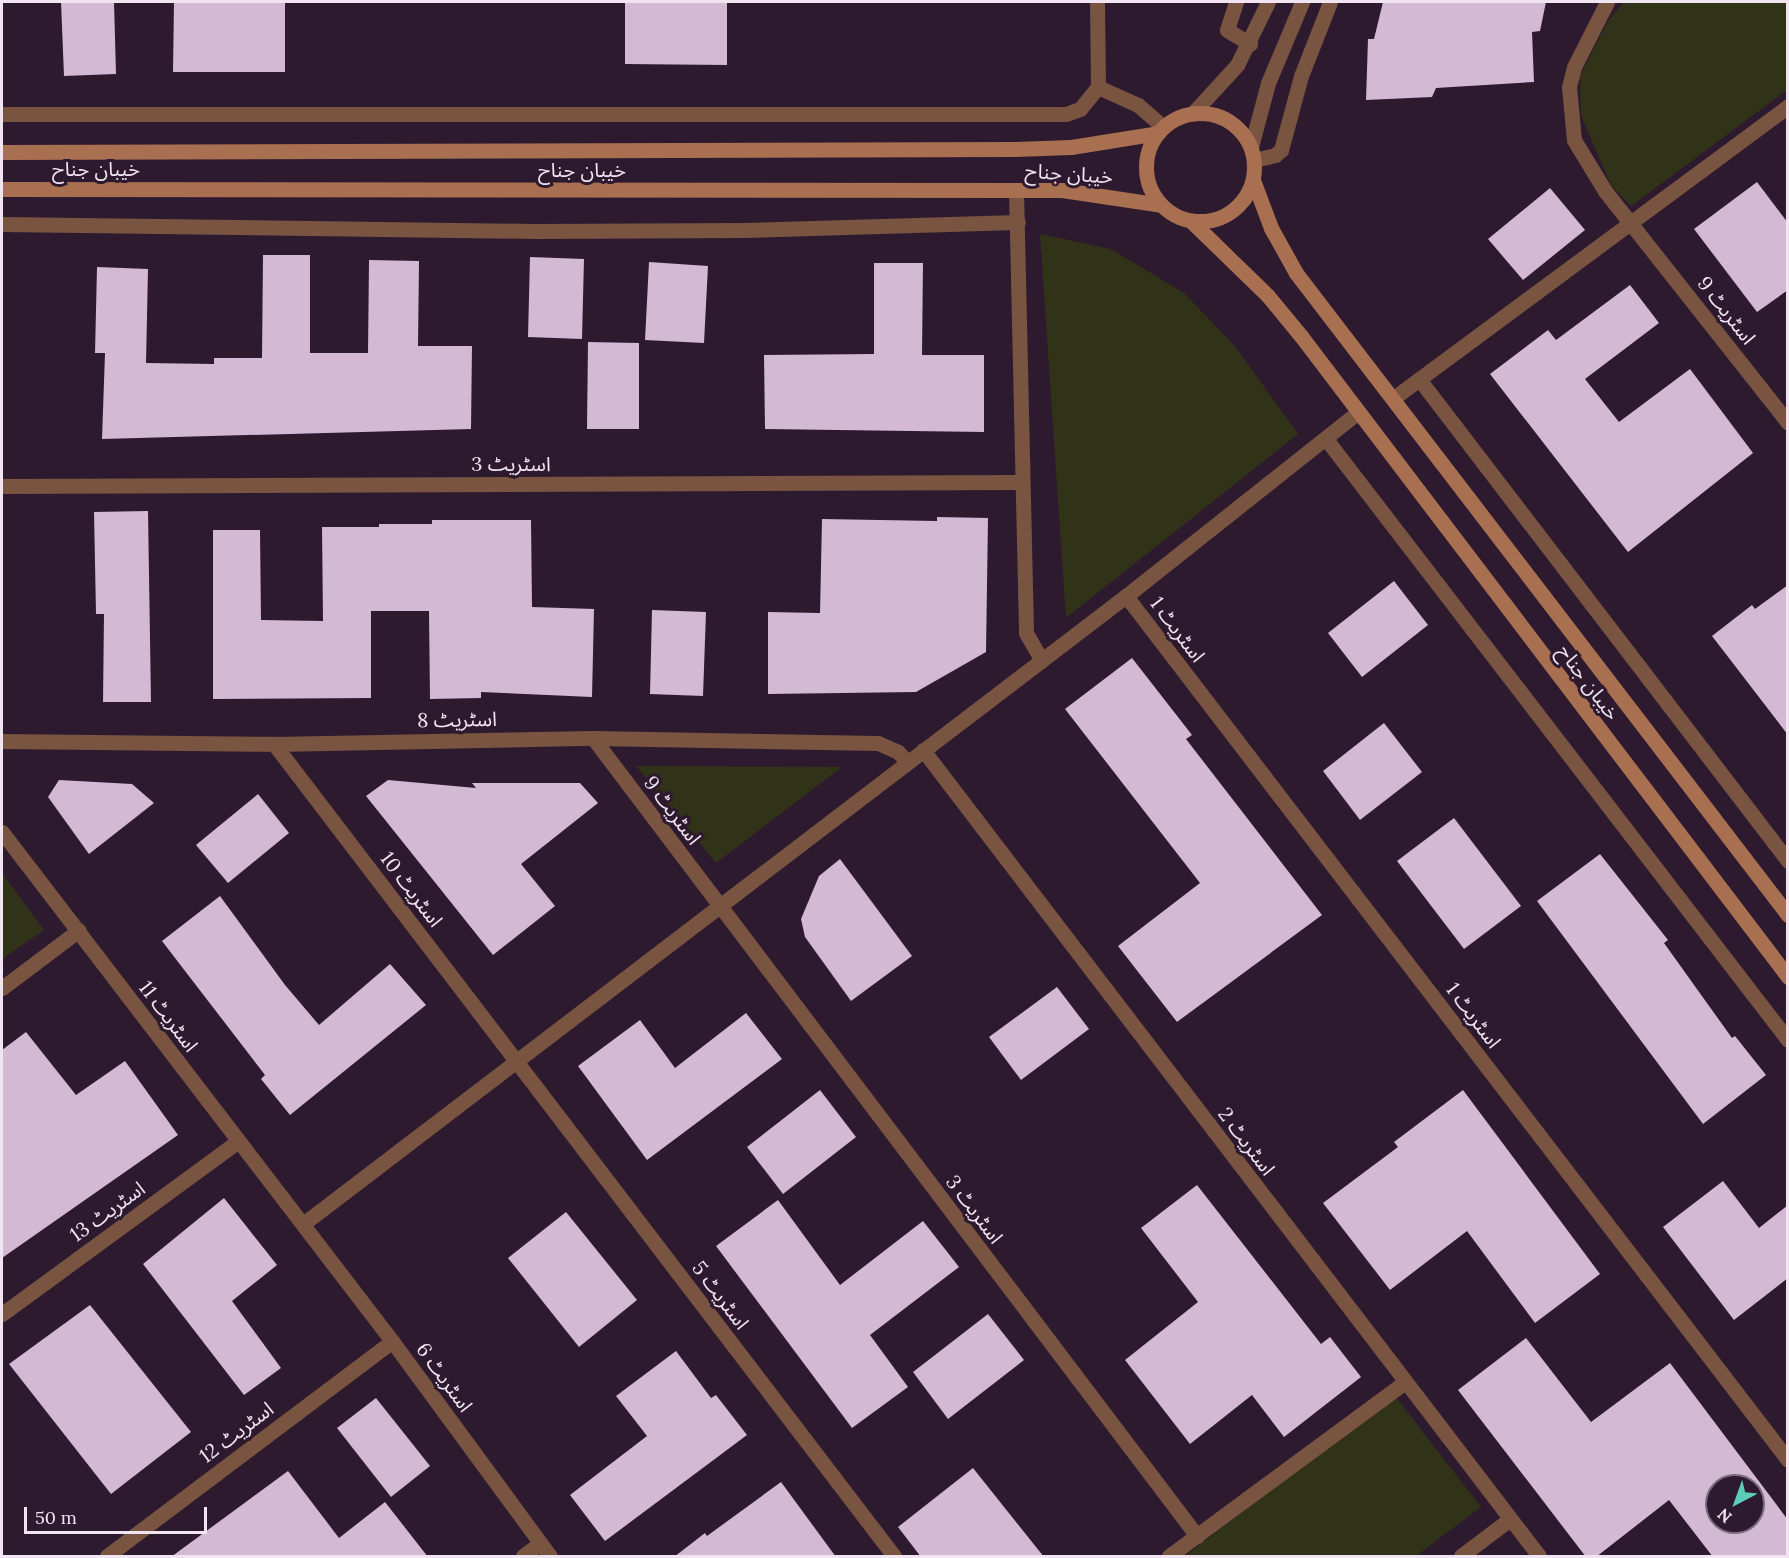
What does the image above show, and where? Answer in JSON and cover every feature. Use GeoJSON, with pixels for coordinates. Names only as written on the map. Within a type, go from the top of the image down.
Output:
{"type":"FeatureCollection","features":[{"type":"Feature","properties":{"kind":"main road"},"geometry":{"type":"LineString","coordinates":[[1192,114],[1221,117],[1244,135],[1252,153],[1253,180],[1241,204],[1230,213],[1204,222],[1191,221],[1161,205],[1148,183],[1145,169],[1146,156],[1160,130],[1192,114]]}},
{"type":"Feature","properties":{"kind":"main road","name":"خیبان جناح"},"geometry":{"type":"LineString","coordinates":[[2,152],[1015,149],[1089,145],[1160,130]]}},
{"type":"Feature","properties":{"kind":"main road","name":"خیبان جناح"},"geometry":{"type":"LineString","coordinates":[[1253,180],[1271,228],[1296,273],[1395,397],[1788,915]]}},
{"type":"Feature","properties":{"kind":"main road","name":"خیبان جناح"},"geometry":{"type":"LineString","coordinates":[[2,189],[1016,190],[1080,191],[1161,205]]}},
{"type":"Feature","properties":{"kind":"main road","name":"خیبان جناح"},"geometry":{"type":"LineString","coordinates":[[1191,221],[1268,296],[1788,977]]}},
{"type":"Feature","properties":{"kind":"street"},"geometry":{"type":"LineString","coordinates":[[2,114],[1066,114],[1080,109],[1098,87],[1097,2]]}},
{"type":"Feature","properties":{"kind":"street"},"geometry":{"type":"LineString","coordinates":[[1236,2],[1227,30],[1250,44]]}},
{"type":"Feature","properties":{"kind":"street"},"geometry":{"type":"LineString","coordinates":[[1192,114],[1224,82],[1250,44],[1268,2]]}},
{"type":"Feature","properties":{"kind":"street"},"geometry":{"type":"LineString","coordinates":[[1302,2],[1268,82],[1252,153],[1275,156],[1281,150],[1301,76],[1330,2]]}},
{"type":"Feature","properties":{"kind":"street"},"geometry":{"type":"LineString","coordinates":[[1607,2],[1574,67],[1569,112],[1574,140],[1587,164],[1633,224]]}},
{"type":"Feature","properties":{"kind":"street"},"geometry":{"type":"LineString","coordinates":[[1098,87],[1138,105],[1160,130]]}},
{"type":"Feature","properties":{"kind":"street"},"geometry":{"type":"LineString","coordinates":[[1395,397],[1633,224],[1788,105]]}},
{"type":"Feature","properties":{"kind":"street"},"geometry":{"type":"LineString","coordinates":[[1016,190],[1020,482],[1026,633],[1041,659]]}},
{"type":"Feature","properties":{"kind":"street"},"geometry":{"type":"LineString","coordinates":[[2,224],[535,231],[744,230],[1018,222]]}},
{"type":"Feature","properties":{"kind":"street","name":"اسٹریٹ 9"},"geometry":{"type":"LineString","coordinates":[[1633,224],[1788,423]]}},
{"type":"Feature","properties":{"kind":"street"},"geometry":{"type":"LineString","coordinates":[[1419,380],[1788,861]]}},
{"type":"Feature","properties":{"kind":"street"},"geometry":{"type":"LineString","coordinates":[[303,1224],[1126,596],[1358,412]]}},
{"type":"Feature","properties":{"kind":"street"},"geometry":{"type":"LineString","coordinates":[[1326,439],[1788,1040]]}},
{"type":"Feature","properties":{"kind":"street","name":"اسٹریٹ 3"},"geometry":{"type":"LineString","coordinates":[[2,486],[1020,482]]}},
{"type":"Feature","properties":{"kind":"street","name":"اسٹریٹ 1"},"geometry":{"type":"LineString","coordinates":[[1126,596],[1788,1460]]}},
{"type":"Feature","properties":{"kind":"street","name":"اسٹریٹ 9"},"geometry":{"type":"LineString","coordinates":[[592,738],[720,908]]}},
{"type":"Feature","properties":{"kind":"street","name":"اسٹریٹ 8"},"geometry":{"type":"LineString","coordinates":[[2,741],[274,744],[592,738],[878,743],[898,752],[907,761]]}},
{"type":"Feature","properties":{"kind":"street","name":"اسٹریٹ 10"},"geometry":{"type":"LineString","coordinates":[[274,744],[516,1060]]}},
{"type":"Feature","properties":{"kind":"street","name":"اسٹریٹ 2"},"geometry":{"type":"LineString","coordinates":[[923,750],[1539,1557]]}},
{"type":"Feature","properties":{"kind":"street","name":"اسٹریٹ 11"},"geometry":{"type":"LineString","coordinates":[[2,832],[79,930],[237,1142],[303,1224]]}},
{"type":"Feature","properties":{"kind":"street","name":"اسٹریٹ 3"},"geometry":{"type":"LineString","coordinates":[[720,908],[1197,1536]]}},
{"type":"Feature","properties":{"kind":"street"},"geometry":{"type":"LineString","coordinates":[[2,988],[79,930]]}},
{"type":"Feature","properties":{"kind":"street","name":"اسٹریٹ 5"},"geometry":{"type":"LineString","coordinates":[[516,1060],[894,1557]]}},
{"type":"Feature","properties":{"kind":"street","name":"اسٹریٹ 13"},"geometry":{"type":"LineString","coordinates":[[2,1314],[237,1142]]}},
{"type":"Feature","properties":{"kind":"street","name":"اسٹریٹ 6"},"geometry":{"type":"LineString","coordinates":[[303,1224],[550,1557]]}},
{"type":"Feature","properties":{"kind":"street","name":"اسٹریٹ 12"},"geometry":{"type":"LineString","coordinates":[[106,1557],[392,1341]]}},
{"type":"Feature","properties":{"kind":"street"},"geometry":{"type":"LineString","coordinates":[[1169,1557],[1405,1382]]}},
{"type":"Feature","properties":{"kind":"street"},"geometry":{"type":"LineString","coordinates":[[1461,1557],[1510,1519]]}},
{"type":"Feature","properties":{"kind":"street"},"geometry":{"type":"LineString","coordinates":[[523,1557],[540,1543]]}},
{"type":"Feature","properties":{"kind":"green space"},"geometry":{"type":"Polygon","coordinates":[[[1624,2],[1787,2],[1787,90],[1631,206],[1611,185],[1581,115],[1580,76],[1608,21],[1624,2]]]}},
{"type":"Feature","properties":{"kind":"green space"},"geometry":{"type":"Polygon","coordinates":[[[1040,234],[1111,249],[1184,293],[1234,345],[1298,434],[1066,618],[1040,234]]]}},
{"type":"Feature","properties":{"kind":"green space"},"geometry":{"type":"Polygon","coordinates":[[[636,766],[842,767],[716,863],[636,766]]]}},
{"type":"Feature","properties":{"kind":"green space"},"geometry":{"type":"Polygon","coordinates":[[[2,873],[44,930],[2,959],[2,873]]]}},
{"type":"Feature","properties":{"kind":"green space"},"geometry":{"type":"Polygon","coordinates":[[[1395,1396],[1481,1507],[1416,1556],[1185,1556],[1395,1396]]]}},
{"type":"Feature","properties":{"kind":"building"},"geometry":{"type":"Polygon","coordinates":[[[61,2],[114,2],[116,74],[64,76],[61,2]]]}},
{"type":"Feature","properties":{"kind":"building"},"geometry":{"type":"Polygon","coordinates":[[[174,2],[285,2],[285,72],[173,72],[174,2]]]}},
{"type":"Feature","properties":{"kind":"building"},"geometry":{"type":"Polygon","coordinates":[[[625,2],[727,2],[727,65],[625,64],[625,2]]]}},
{"type":"Feature","properties":{"kind":"building"},"geometry":{"type":"Polygon","coordinates":[[[1383,2],[1546,2],[1540,31],[1532,32],[1534,82],[1436,88],[1432,97],[1366,100],[1368,39],[1374,39],[1383,2]]]}},
{"type":"Feature","properties":{"kind":"building"},"geometry":{"type":"Polygon","coordinates":[[[1757,182],[1788,223],[1788,290],[1757,312],[1694,229],[1757,182]]]}},
{"type":"Feature","properties":{"kind":"building"},"geometry":{"type":"Polygon","coordinates":[[[1550,188],[1585,230],[1523,280],[1488,239],[1550,188]]]}},
{"type":"Feature","properties":{"kind":"building"},"geometry":{"type":"Polygon","coordinates":[[[263,255],[310,255],[310,353],[368,353],[369,260],[419,261],[418,346],[472,346],[471,429],[102,439],[105,353],[95,353],[97,267],[148,269],[146,363],[214,364],[214,358],[262,358],[263,255]]]}},
{"type":"Feature","properties":{"kind":"building"},"geometry":{"type":"Polygon","coordinates":[[[530,257],[584,259],[582,339],[528,337],[530,257]]]}},
{"type":"Feature","properties":{"kind":"building"},"geometry":{"type":"Polygon","coordinates":[[[649,262],[708,266],[704,343],[645,340],[649,262]]]}},
{"type":"Feature","properties":{"kind":"building"},"geometry":{"type":"Polygon","coordinates":[[[874,263],[923,263],[922,355],[984,355],[984,432],[765,429],[764,355],[874,354],[874,263]]]}},
{"type":"Feature","properties":{"kind":"building"},"geometry":{"type":"Polygon","coordinates":[[[1630,285],[1659,323],[1585,379],[1619,422],[1690,369],[1753,453],[1628,552],[1490,374],[1548,330],[1556,340],[1630,285]]]}},
{"type":"Feature","properties":{"kind":"building"},"geometry":{"type":"Polygon","coordinates":[[[588,342],[639,343],[639,429],[587,429],[588,342]]]}},
{"type":"Feature","properties":{"kind":"building"},"geometry":{"type":"Polygon","coordinates":[[[148,511],[151,702],[103,702],[104,614],[96,614],[94,512],[148,511]]]}},
{"type":"Feature","properties":{"kind":"building"},"geometry":{"type":"Polygon","coordinates":[[[937,517],[988,518],[986,652],[916,692],[768,694],[768,612],[820,613],[822,519],[937,521],[937,517]]]}},
{"type":"Feature","properties":{"kind":"building"},"geometry":{"type":"Polygon","coordinates":[[[432,520],[531,520],[532,607],[594,609],[592,697],[481,692],[481,698],[430,699],[429,611],[371,611],[371,698],[213,699],[213,530],[260,530],[261,620],[323,621],[322,527],[432,524],[432,520]]]}},
{"type":"Feature","properties":{"kind":"building"},"geometry":{"type":"Polygon","coordinates":[[[1394,581],[1428,625],[1362,677],[1328,633],[1394,581]]]}},
{"type":"Feature","properties":{"kind":"building"},"geometry":{"type":"Polygon","coordinates":[[[1788,585],[1788,735],[1712,636],[1752,605],[1755,609],[1788,585]]]}},
{"type":"Feature","properties":{"kind":"building"},"geometry":{"type":"Polygon","coordinates":[[[652,610],[706,612],[703,696],[650,694],[652,610]]]}},
{"type":"Feature","properties":{"kind":"building"},"geometry":{"type":"Polygon","coordinates":[[[1132,658],[1192,735],[1186,739],[1322,915],[1177,1022],[1118,946],[1200,883],[1065,709],[1132,658]]]}},
{"type":"Feature","properties":{"kind":"building"},"geometry":{"type":"Polygon","coordinates":[[[1384,723],[1422,772],[1360,820],[1323,771],[1384,723]]]}},
{"type":"Feature","properties":{"kind":"building"},"geometry":{"type":"Polygon","coordinates":[[[59,780],[132,784],[154,803],[89,854],[48,797],[59,780]]]}},
{"type":"Feature","properties":{"kind":"building"},"geometry":{"type":"Polygon","coordinates":[[[388,780],[476,788],[472,783],[580,783],[598,803],[521,864],[555,906],[493,955],[366,796],[388,780]]]}},
{"type":"Feature","properties":{"kind":"building"},"geometry":{"type":"Polygon","coordinates":[[[258,794],[289,833],[228,883],[196,845],[258,794]]]}},
{"type":"Feature","properties":{"kind":"building"},"geometry":{"type":"Polygon","coordinates":[[[1454,818],[1521,906],[1464,949],[1397,861],[1454,818]]]}},
{"type":"Feature","properties":{"kind":"building"},"geometry":{"type":"Polygon","coordinates":[[[1600,854],[1668,940],[1664,943],[1732,1038],[1735,1036],[1766,1075],[1703,1124],[1537,901],[1600,854]]]}},
{"type":"Feature","properties":{"kind":"building"},"geometry":{"type":"Polygon","coordinates":[[[840,859],[912,956],[851,1001],[805,937],[801,919],[819,876],[840,859]]]}},
{"type":"Feature","properties":{"kind":"building"},"geometry":{"type":"Polygon","coordinates":[[[220,896],[285,985],[319,1025],[390,964],[426,1005],[290,1115],[261,1079],[265,1075],[162,941],[220,896]]]}},
{"type":"Feature","properties":{"kind":"building"},"geometry":{"type":"Polygon","coordinates":[[[1057,987],[1089,1029],[1021,1080],[989,1037],[1057,987]]]}},
{"type":"Feature","properties":{"kind":"building"},"geometry":{"type":"Polygon","coordinates":[[[746,1013],[782,1059],[647,1160],[578,1066],[640,1020],[675,1068],[746,1013]]]}},
{"type":"Feature","properties":{"kind":"building"},"geometry":{"type":"Polygon","coordinates":[[[26,1032],[76,1095],[125,1061],[178,1135],[2,1258],[2,1050],[26,1032]]]}},
{"type":"Feature","properties":{"kind":"building"},"geometry":{"type":"Polygon","coordinates":[[[820,1090],[856,1137],[783,1194],[747,1147],[820,1090]]]}},
{"type":"Feature","properties":{"kind":"building"},"geometry":{"type":"Polygon","coordinates":[[[1463,1090],[1600,1274],[1535,1323],[1467,1231],[1390,1290],[1323,1203],[1398,1147],[1394,1142],[1463,1090]]]}},
{"type":"Feature","properties":{"kind":"building"},"geometry":{"type":"Polygon","coordinates":[[[1723,1181],[1759,1228],[1788,1205],[1788,1278],[1734,1320],[1663,1227],[1723,1181]]]}},
{"type":"Feature","properties":{"kind":"building"},"geometry":{"type":"Polygon","coordinates":[[[1197,1185],[1321,1344],[1330,1337],[1361,1377],[1284,1437],[1252,1395],[1190,1444],[1125,1360],[1198,1302],[1141,1228],[1197,1185]]]}},
{"type":"Feature","properties":{"kind":"building"},"geometry":{"type":"Polygon","coordinates":[[[224,1198],[277,1265],[232,1301],[281,1368],[244,1395],[143,1264],[224,1198]]]}},
{"type":"Feature","properties":{"kind":"building"},"geometry":{"type":"Polygon","coordinates":[[[778,1200],[840,1285],[923,1221],[959,1267],[870,1335],[908,1387],[852,1428],[716,1246],[778,1200]]]}},
{"type":"Feature","properties":{"kind":"building"},"geometry":{"type":"Polygon","coordinates":[[[566,1212],[637,1300],[579,1347],[508,1258],[566,1212]]]}},
{"type":"Feature","properties":{"kind":"building"},"geometry":{"type":"Polygon","coordinates":[[[90,1305],[191,1432],[111,1494],[9,1364],[90,1305]]]}},
{"type":"Feature","properties":{"kind":"building"},"geometry":{"type":"Polygon","coordinates":[[[988,1314],[1024,1360],[948,1419],[913,1372],[988,1314]]]}},
{"type":"Feature","properties":{"kind":"building"},"geometry":{"type":"Polygon","coordinates":[[[1526,1338],[1591,1422],[1670,1363],[1753,1474],[1705,1474],[1705,1534],[1765,1534],[1765,1489],[1788,1520],[1788,1557],[1713,1557],[1669,1500],[1596,1557],[1586,1557],[1458,1390],[1526,1338]]]}},
{"type":"Feature","properties":{"kind":"building"},"geometry":{"type":"Polygon","coordinates":[[[676,1351],[711,1398],[716,1395],[747,1435],[605,1541],[570,1495],[647,1436],[616,1396],[676,1351]]]}},
{"type":"Feature","properties":{"kind":"building"},"geometry":{"type":"Polygon","coordinates":[[[376,1398],[430,1466],[391,1497],[337,1428],[376,1398]]]}},
{"type":"Feature","properties":{"kind":"building"},"geometry":{"type":"Polygon","coordinates":[[[973,1468],[1044,1557],[921,1557],[898,1527],[973,1468]]]}},
{"type":"Feature","properties":{"kind":"building"},"geometry":{"type":"Polygon","coordinates":[[[288,1471],[339,1538],[385,1502],[428,1557],[171,1557],[288,1471]]]}},
{"type":"Feature","properties":{"kind":"building"},"geometry":{"type":"Polygon","coordinates":[[[781,1482],[836,1557],[674,1557],[705,1533],[707,1536],[781,1482]]]}}]}
